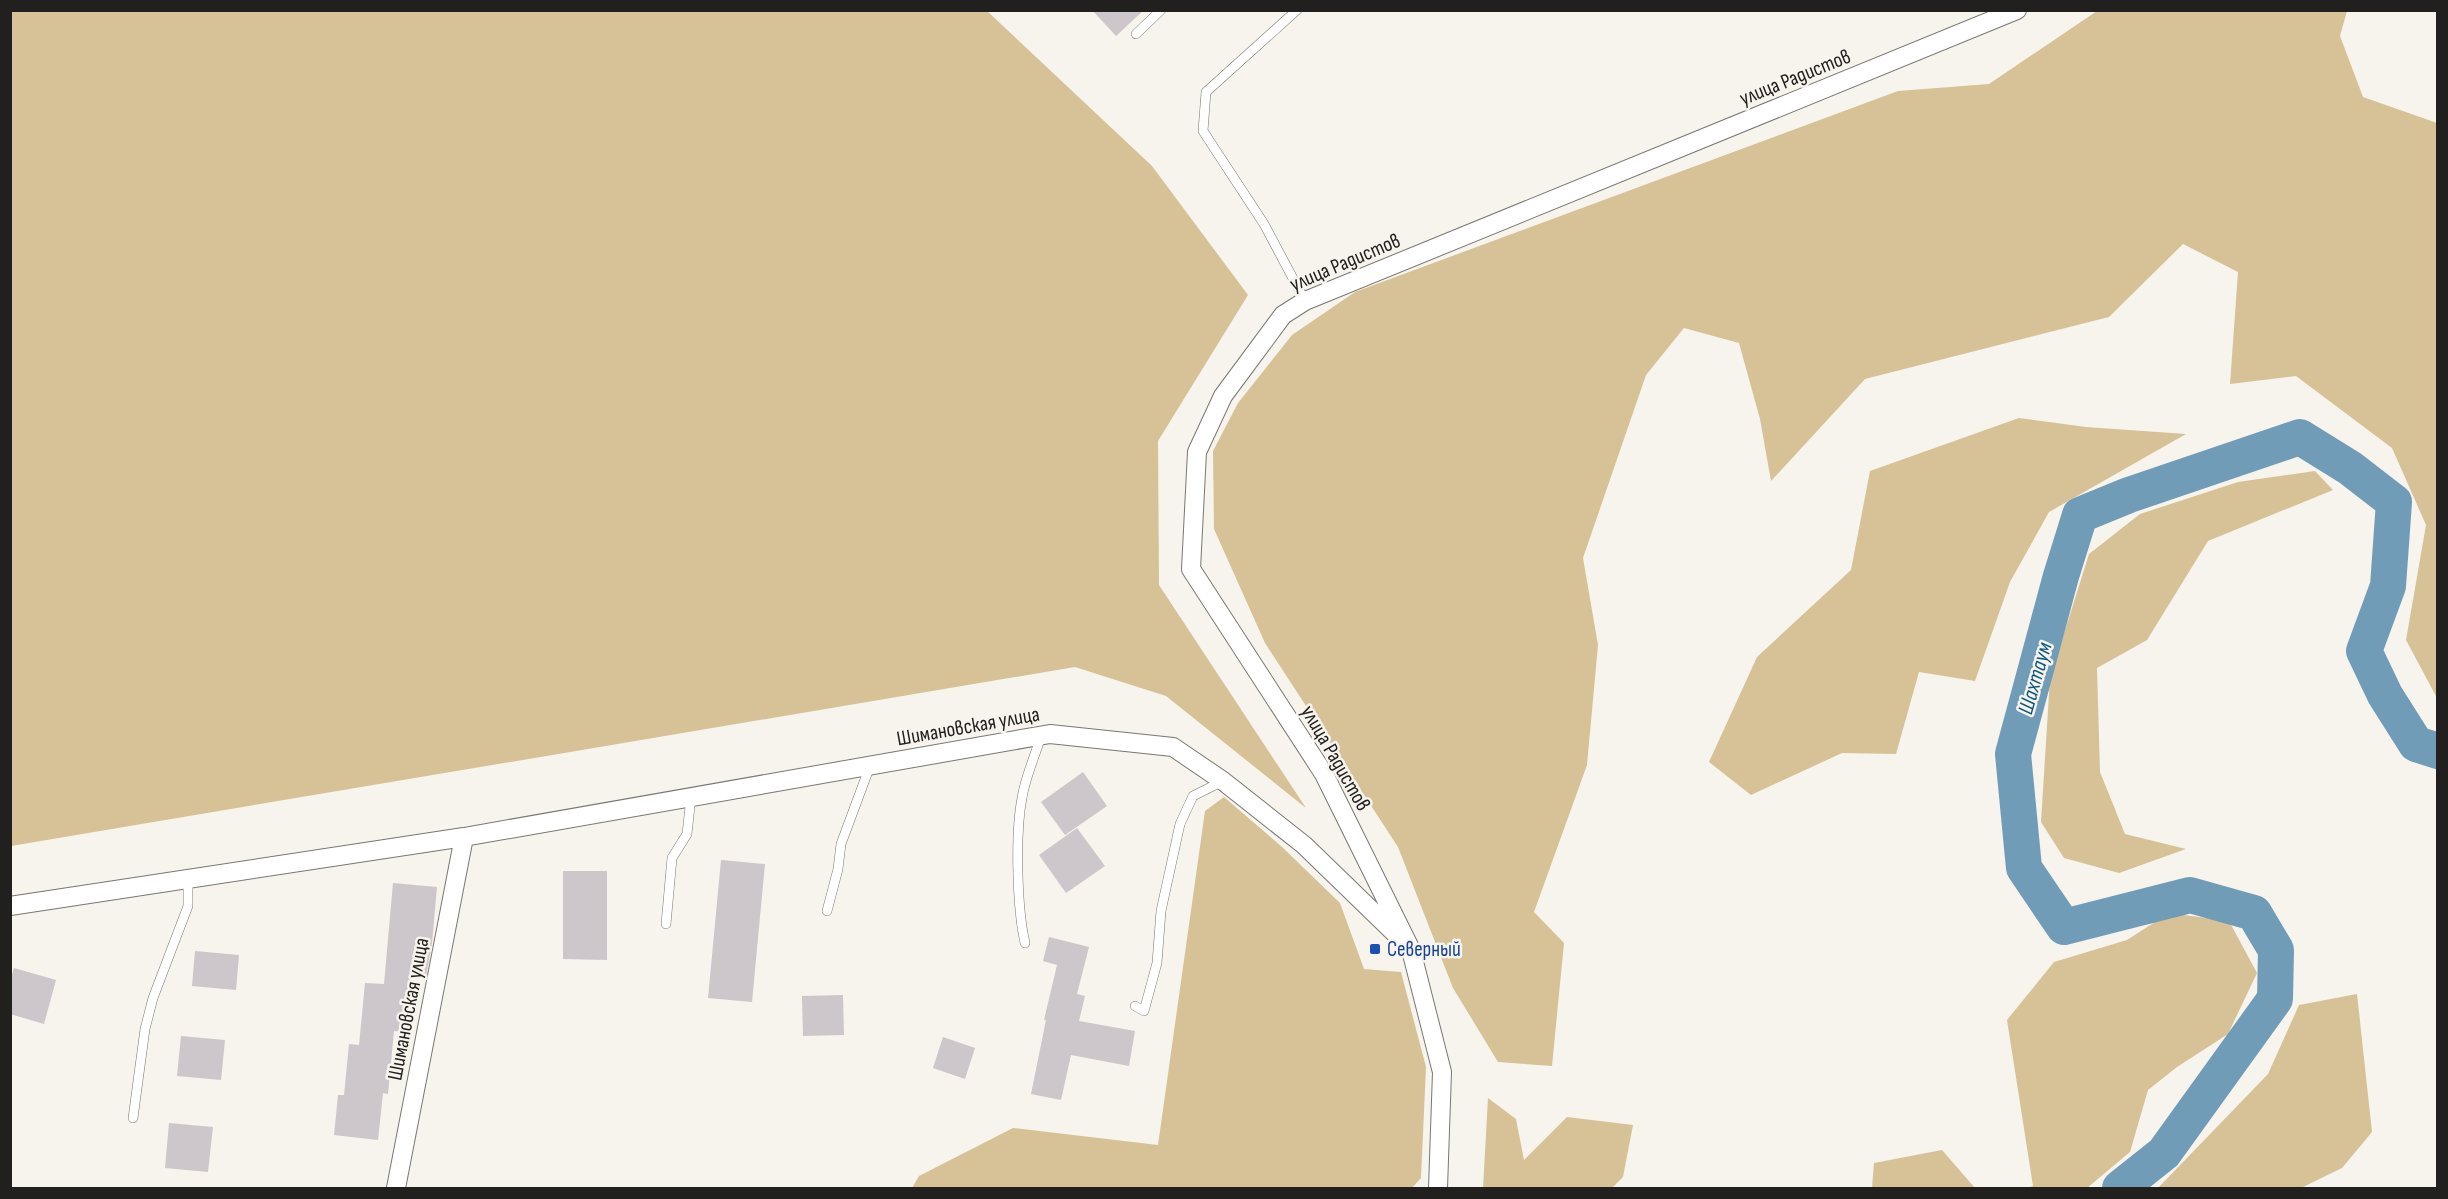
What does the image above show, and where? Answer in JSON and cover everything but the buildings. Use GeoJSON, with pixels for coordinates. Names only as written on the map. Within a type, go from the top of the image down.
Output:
{"type":"FeatureCollection","features":[{"type":"Feature","properties":{"kind":"street","name":"улица Радистов"},"geometry":{"type":"LineString","coordinates":[[1438,1188],[1442,1072],[1411,950],[1324,774],[1191,569],[1197,452],[1223,396],[1283,315],[1305,301],[2018,10]]}},
{"type":"Feature","properties":{"kind":"street","name":"Шимановская улица"},"geometry":{"type":"LineString","coordinates":[[10,906],[464,837],[1050,734],[1173,747],[1223,781],[1304,845],[1411,950]]}},
{"type":"Feature","properties":{"kind":"street","name":"Шимановская улица"},"geometry":{"type":"LineString","coordinates":[[396,1188],[464,837]]}},
{"type":"Feature","properties":{"kind":"lane"},"geometry":{"type":"LineString","coordinates":[[1136,34],[1161,10]]}},
{"type":"Feature","properties":{"kind":"lane"},"geometry":{"type":"LineString","coordinates":[[1297,10],[1206,92],[1203,131],[1264,224],[1305,301]]}},
{"type":"Feature","properties":{"kind":"lane"},"geometry":{"type":"LineString","coordinates":[[1025,943],[1021,926],[1019,820],[1022,796],[1041,736]]}},
{"type":"Feature","properties":{"kind":"lane"},"geometry":{"type":"LineString","coordinates":[[827,911],[838,869],[841,844],[870,766]]}},
{"type":"Feature","properties":{"kind":"lane"},"geometry":{"type":"LineString","coordinates":[[1135,1006],[1144,1011],[1157,963],[1161,912],[1180,824],[1193,796],[1223,781]]}},
{"type":"Feature","properties":{"kind":"lane"},"geometry":{"type":"LineString","coordinates":[[666,924],[672,858],[687,834],[691,797]]}},
{"type":"Feature","properties":{"kind":"lane"},"geometry":{"type":"LineString","coordinates":[[133,1118],[145,1029],[153,998],[188,906],[188,879]]}},
{"type":"Feature","properties":{"kind":"shaded area"},"geometry":{"type":"Polygon","coordinates":[[[11,10],[987,11],[1152,166],[1248,295],[1158,441],[1159,585],[1306,808],[1166,696],[1075,667],[11,846],[11,10]]]}},
{"type":"Feature","properties":{"kind":"shaded area"},"geometry":{"type":"Polygon","coordinates":[[[2097,11],[2347,11],[2340,36],[2363,97],[2437,123],[2437,698],[2406,640],[2426,525],[2392,448],[2296,376],[2230,384],[2238,272],[2183,244],[2109,317],[1865,379],[1771,481],[1760,419],[1739,343],[1684,328],[1646,375],[1583,558],[1598,645],[1587,765],[1534,912],[1564,943],[1552,1066],[1498,1062],[1453,988],[1398,847],[1265,643],[1214,529],[1213,451],[1238,403],[1292,335],[1355,292],[1898,91],[1989,84],[2097,11]]]}},
{"type":"Feature","properties":{"kind":"shaded area"},"geometry":{"type":"Polygon","coordinates":[[[2019,418],[2086,427],[2186,434],[2049,512],[2010,582],[1975,681],[1919,672],[1896,754],[1842,753],[1751,795],[1709,762],[1757,657],[1851,570],[1870,471],[2019,418]]]}},
{"type":"Feature","properties":{"kind":"shaded area"},"geometry":{"type":"Polygon","coordinates":[[[2315,471],[2333,490],[2208,541],[2147,640],[2097,668],[2100,772],[2125,834],[2186,849],[2119,873],[2064,858],[2041,822],[2050,678],[2089,554],[2140,514],[2238,482],[2315,471]]]}},
{"type":"Feature","properties":{"kind":"shaded area"},"geometry":{"type":"Polygon","coordinates":[[[1224,797],[1281,846],[1340,903],[1364,969],[1401,972],[1426,1067],[1421,1178],[1412,1188],[912,1188],[919,1176],[1013,1128],[1158,1145],[1205,811],[1224,797]]]}},
{"type":"Feature","properties":{"kind":"shaded area"},"geometry":{"type":"Polygon","coordinates":[[[2169,913],[2229,921],[2257,973],[2228,1034],[2177,1067],[2148,1090],[2130,1152],[2087,1188],[2028,1188],[2033,1186],[2007,1020],[2054,962],[2127,940],[2169,913]]]}},
{"type":"Feature","properties":{"kind":"shaded area"},"geometry":{"type":"Polygon","coordinates":[[[2357,994],[2372,1132],[2342,1168],[2301,1188],[2158,1188],[2268,1074],[2299,1005],[2357,994]]]}},
{"type":"Feature","properties":{"kind":"shaded area"},"geometry":{"type":"Polygon","coordinates":[[[1488,1098],[1516,1119],[1524,1160],[1567,1117],[1633,1125],[1623,1177],[1612,1188],[1483,1188],[1488,1098]]]}},
{"type":"Feature","properties":{"kind":"shaded area"},"geometry":{"type":"Polygon","coordinates":[[[1942,1150],[1975,1188],[1872,1188],[1874,1163],[1942,1150]]]}},
{"type":"Feature","properties":{"kind":"waterway","name":"Шахтаум"},"geometry":{"type":"LineString","coordinates":[[2120,1188],[2164,1153],[2275,999],[2276,950],[2254,913],[2190,895],[2064,927],[2024,868],[2013,754],[2061,576],[2080,515],[2129,495],[2300,437],[2350,468],[2394,502],[2388,586],[2364,651],[2385,695],[2416,744],[2438,751]]}},
{"type":"Feature","properties":{"kind":"place","name":"Северный"},"geometry":{"type":"Point","coordinates":[1375,949]}}]}
